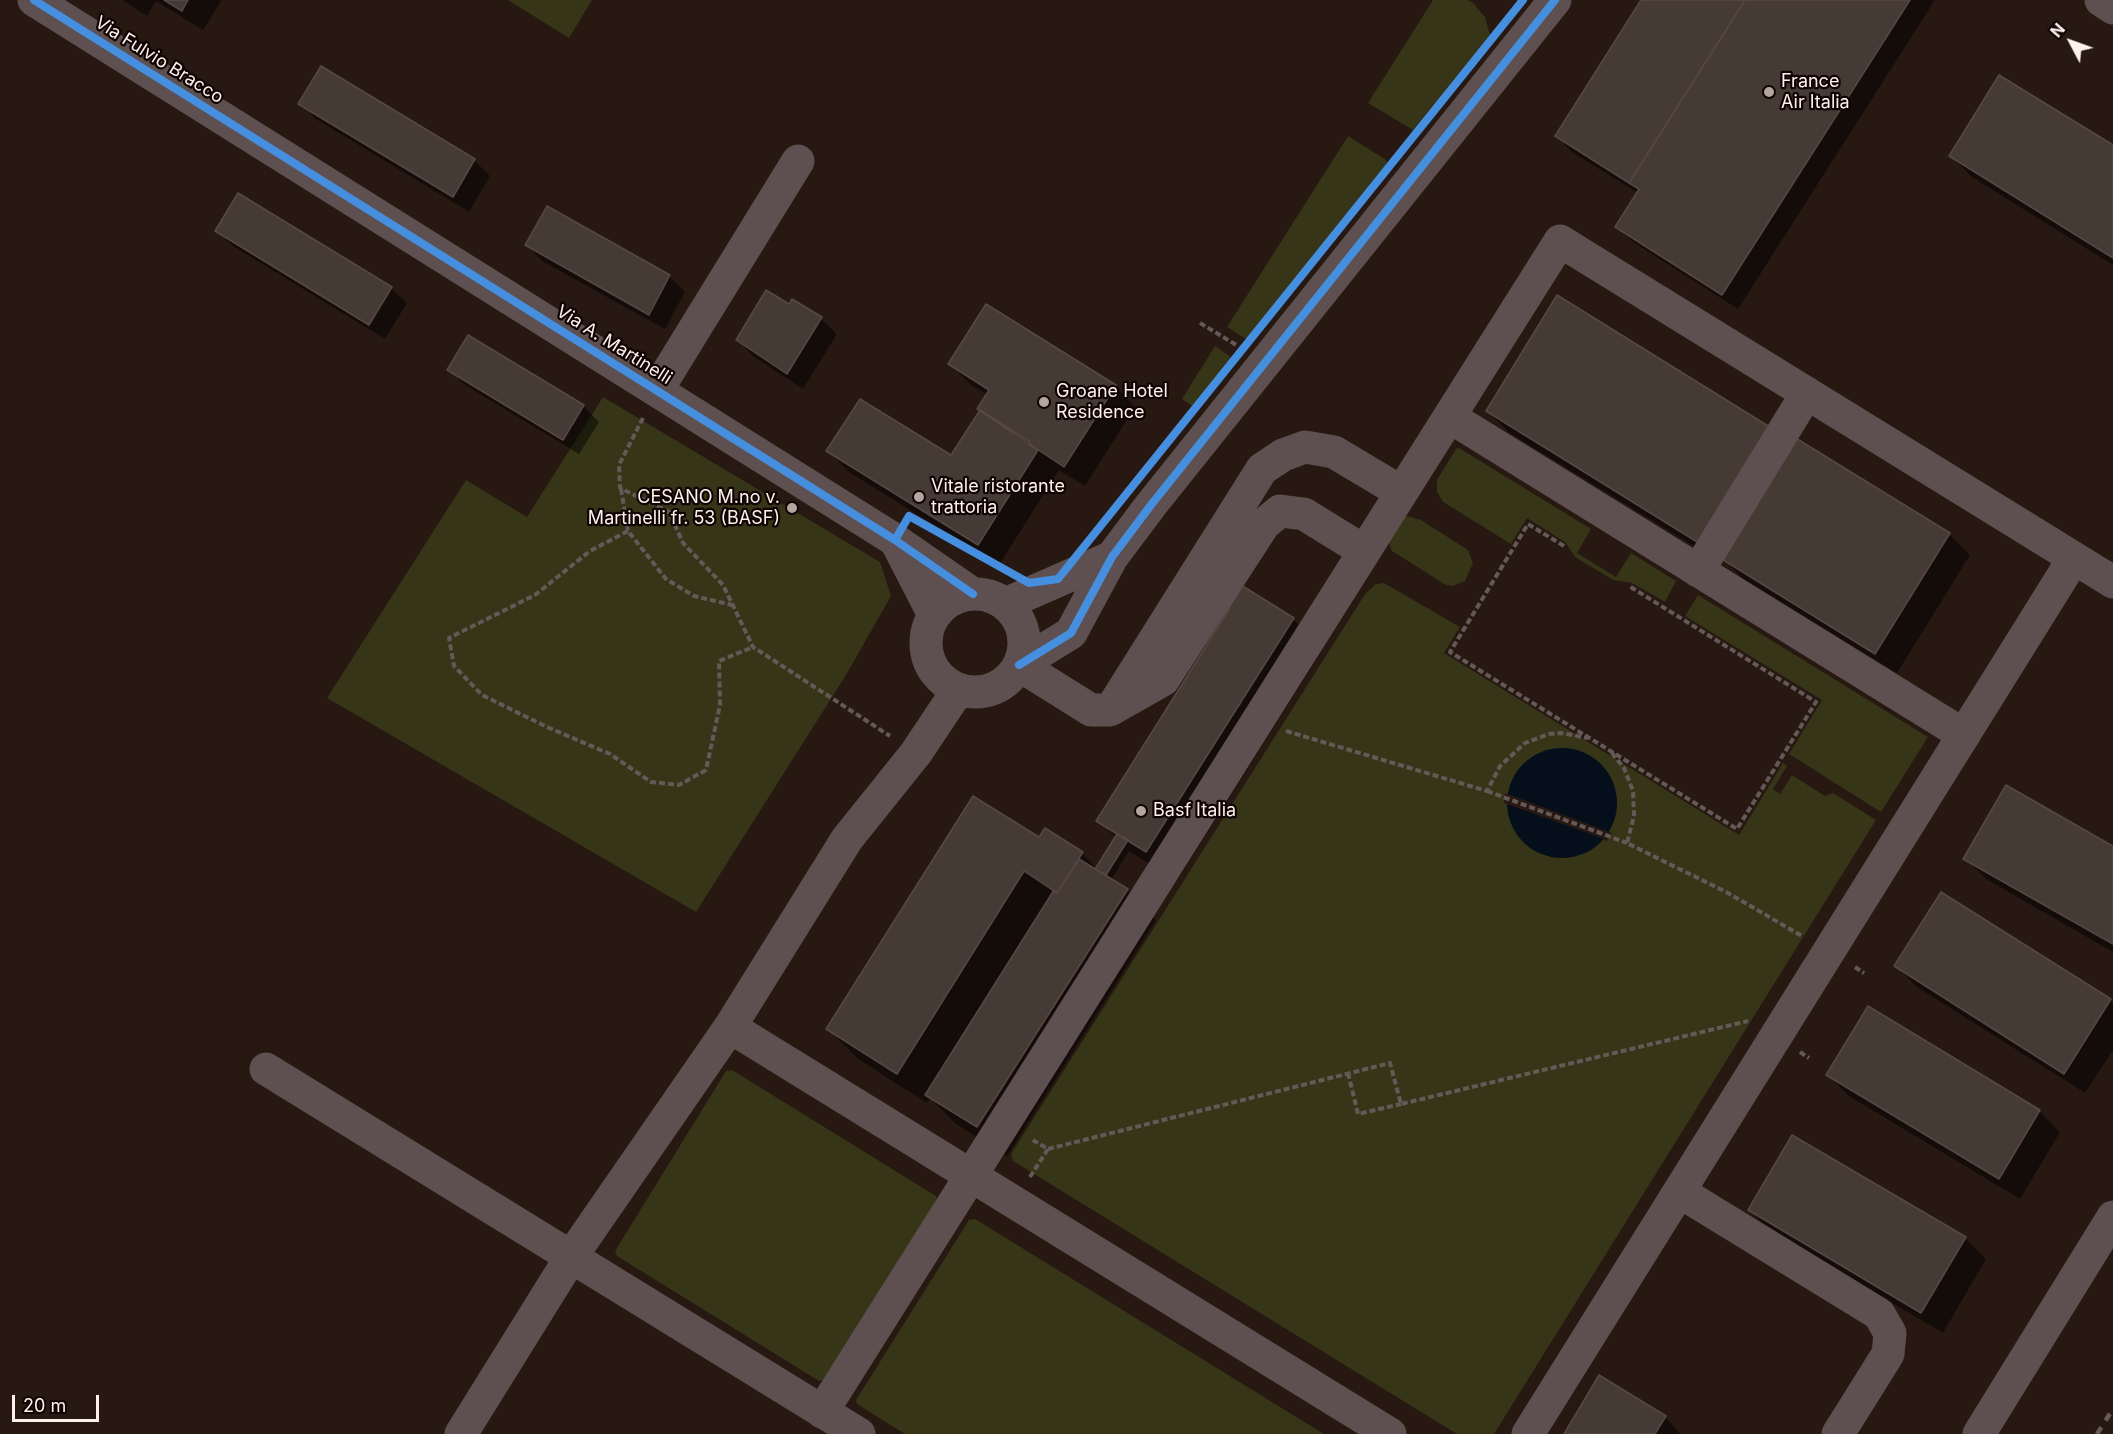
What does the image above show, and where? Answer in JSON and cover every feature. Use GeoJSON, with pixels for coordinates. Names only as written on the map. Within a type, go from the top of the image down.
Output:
{"type":"FeatureCollection","features":[{"type":"Feature","properties":{"kind":"street","name":"Via Fulvio Bracco"},"geometry":{"type":"LineString","coordinates":[[34,0],[237,126]]}},
{"type":"Feature","properties":{"kind":"street"},"geometry":{"type":"LineString","coordinates":[[1019,665],[1071,633],[1112,557],[1189,457],[1555,0]]}},
{"type":"Feature","properties":{"kind":"street"},"geometry":{"type":"LineString","coordinates":[[2101,0],[2113,8]]}},
{"type":"Feature","properties":{"kind":"street","name":"Via A. Martinelli"},"geometry":{"type":"LineString","coordinates":[[237,126],[895,540],[973,594]]}},
{"type":"Feature","properties":{"kind":"street"},"geometry":{"type":"LineString","coordinates":[[657,390],[798,161]]}},
{"type":"Feature","properties":{"kind":"street"},"geometry":{"type":"LineString","coordinates":[[822,1412],[1560,241],[2113,582]]}},
{"type":"Feature","properties":{"kind":"street"},"geometry":{"type":"LineString","coordinates":[[1698,571],[1808,393]]}},
{"type":"Feature","properties":{"kind":"street"},"geometry":{"type":"LineString","coordinates":[[1450,417],[1964,735]]}},
{"type":"Feature","properties":{"kind":"street"},"geometry":{"type":"LineString","coordinates":[[1110,710],[1262,469],[1283,455],[1305,447],[1334,452],[1401,492]]}},
{"type":"Feature","properties":{"kind":"street"},"geometry":{"type":"LineString","coordinates":[[1019,665],[1091,710],[1110,710],[1163,680],[1264,524],[1280,511],[1304,514],[1364,551]]}},
{"type":"Feature","properties":{"kind":"street"},"geometry":{"type":"LineString","coordinates":[[895,540],[934,615]]}},
{"type":"Feature","properties":{"kind":"street"},"geometry":{"type":"LineString","coordinates":[[1005,604],[1112,557]]}},
{"type":"Feature","properties":{"kind":"street"},"geometry":{"type":"LineString","coordinates":[[1528,1434],[2074,558]]}},
{"type":"Feature","properties":{"kind":"street"},"geometry":{"type":"LineString","coordinates":[[973,594],[990,596],[1005,604],[1016,616],[1023,632],[1024,649],[1019,665],[1009,679],[991,690],[975,693],[958,690],[943,681],[930,664],[926,648],[927,630],[934,615],[956,598],[973,594]]}},
{"type":"Feature","properties":{"kind":"street"},"geometry":{"type":"LineString","coordinates":[[461,1434],[571,1257],[730,1027],[847,839],[916,753],[958,690]]}},
{"type":"Feature","properties":{"kind":"street"},"geometry":{"type":"LineString","coordinates":[[730,1027],[1390,1434]]}},
{"type":"Feature","properties":{"kind":"street"},"geometry":{"type":"LineString","coordinates":[[266,1070],[859,1434]]}},
{"type":"Feature","properties":{"kind":"street"},"geometry":{"type":"LineString","coordinates":[[1680,1192],[1879,1314],[1890,1333],[1888,1354],[1838,1434]]}},
{"type":"Feature","properties":{"kind":"street"},"geometry":{"type":"LineString","coordinates":[[1979,1434],[2113,1217]]}},
{"type":"Feature","properties":{"kind":"path"},"geometry":{"type":"LineString","coordinates":[[1235,358],[1250,340]]}},
{"type":"Feature","properties":{"kind":"path"},"geometry":{"type":"LineString","coordinates":[[657,390],[619,465],[628,531],[666,579],[694,596],[733,605]]}},
{"type":"Feature","properties":{"kind":"path"},"geometry":{"type":"LineString","coordinates":[[621,488],[669,512],[683,543],[723,585],[753,647],[916,753]]}},
{"type":"Feature","properties":{"kind":"path"},"geometry":{"type":"LineString","coordinates":[[1564,546],[1528,524],[1450,652],[1737,829],[1816,702],[1629,586]]}},
{"type":"Feature","properties":{"kind":"path"},"geometry":{"type":"LineString","coordinates":[[628,531],[590,551],[535,595],[449,638],[454,666],[482,695],[547,728],[610,754],[651,782],[679,785],[706,770],[720,705],[719,661],[753,647]]}},
{"type":"Feature","properties":{"kind":"path"},"geometry":{"type":"LineString","coordinates":[[1257,720],[1487,791],[1627,843],[1728,893],[1864,973]]}},
{"type":"Feature","properties":{"kind":"path"},"geometry":{"type":"LineString","coordinates":[[1487,791],[1507,757],[1526,743],[1549,734],[1561,733],[1597,742],[1620,763],[1633,791],[1634,816],[1627,843]]}},
{"type":"Feature","properties":{"kind":"path"},"geometry":{"type":"LineString","coordinates":[[1348,1073],[1358,1114],[1750,1021],[1809,1058]]}},
{"type":"Feature","properties":{"kind":"path"},"geometry":{"type":"LineString","coordinates":[[1029,1179],[1048,1149],[1390,1063],[1401,1104]]}},
{"type":"Feature","properties":{"kind":"path"},"geometry":{"type":"LineString","coordinates":[[1004,1122],[1048,1149]]}},
{"type":"Feature","properties":{"kind":"shaded area"},"geometry":{"type":"Polygon","coordinates":[[[508,0],[592,0],[569,38],[508,0]]]}},
{"type":"Feature","properties":{"kind":"shaded area"},"geometry":{"type":"Polygon","coordinates":[[[1433,0],[1467,0],[1473,3],[1485,17],[1490,35],[1413,130],[1368,103],[1433,0]]]}},
{"type":"Feature","properties":{"kind":"shaded area"},"geometry":{"type":"Polygon","coordinates":[[[1348,136],[1386,160],[1387,163],[1246,339],[1227,327],[1348,136]]]}},
{"type":"Feature","properties":{"kind":"shaded area"},"geometry":{"type":"Polygon","coordinates":[[[1215,346],[1231,357],[1192,406],[1182,399],[1215,346]]]}},
{"type":"Feature","properties":{"kind":"shaded area"},"geometry":{"type":"Polygon","coordinates":[[[603,397],[880,562],[891,596],[846,675],[696,912],[327,698],[466,480],[527,517],[603,397]]]}},
{"type":"Feature","properties":{"kind":"shaded area"},"geometry":{"type":"Polygon","coordinates":[[[1459,448],[1591,529],[1577,553],[1616,577],[1631,553],[1676,581],[1665,602],[1632,583],[1613,580],[1575,557],[1565,542],[1527,518],[1511,544],[1443,502],[1437,492],[1437,480],[1456,449],[1459,448]]]}},
{"type":"Feature","properties":{"kind":"shaded area"},"geometry":{"type":"Polygon","coordinates":[[[1406,516],[1421,520],[1468,550],[1473,563],[1465,581],[1453,586],[1446,585],[1392,551],[1387,537],[1399,519],[1406,516]]]}},
{"type":"Feature","properties":{"kind":"shaded area"},"geometry":{"type":"Polygon","coordinates":[[[1384,583],[1460,627],[1444,653],[1739,835],[1783,763],[1787,766],[1773,789],[1780,794],[1792,775],[1825,796],[1833,793],[1876,820],[1494,1434],[1457,1434],[1013,1161],[1011,1154],[1365,594],[1376,584],[1384,583]]]}},
{"type":"Feature","properties":{"kind":"shaded area"},"geometry":{"type":"Polygon","coordinates":[[[1698,595],[1928,737],[1881,812],[1789,754],[1822,700],[1685,616],[1698,595]]]}},
{"type":"Feature","properties":{"kind":"shaded area"},"geometry":{"type":"Polygon","coordinates":[[[732,1070],[936,1196],[937,1200],[823,1380],[819,1381],[617,1256],[615,1251],[726,1071],[732,1070]]]}},
{"type":"Feature","properties":{"kind":"shaded area"},"geometry":{"type":"Polygon","coordinates":[[[975,1219],[1324,1434],[905,1434],[857,1404],[856,1400],[969,1220],[975,1219]]]}},
{"type":"Feature","properties":{"kind":"water"},"geometry":{"type":"Polygon","coordinates":[[[1562,748],[1583,752],[1601,764],[1613,782],[1617,803],[1613,824],[1601,842],[1583,854],[1562,858],[1541,854],[1523,842],[1511,824],[1507,803],[1511,782],[1523,764],[1541,752],[1562,748]]]}},
{"type":"Feature","properties":{"kind":"pier"},"geometry":{"type":"Polygon","coordinates":[[[1505,793],[1612,833],[1607,841],[1504,803],[1505,793]]]}},
{"type":"Feature","properties":{"kind":"building"},"geometry":{"type":"Polygon","coordinates":[[[164,0],[188,0],[182,11],[164,0]]]}},
{"type":"Feature","properties":{"kind":"building"},"geometry":{"type":"Polygon","coordinates":[[[1641,0],[1745,0],[1629,183],[1555,136],[1641,0]]]}},
{"type":"Feature","properties":{"kind":"building","name":"France Air Italia"},"geometry":{"type":"Polygon","coordinates":[[[1745,0],[1910,0],[1722,295],[1615,227],[1639,189],[1629,183],[1745,0]]]}},
{"type":"Feature","properties":{"kind":"building"},"geometry":{"type":"Polygon","coordinates":[[[321,66],[475,159],[453,197],[298,104],[321,66]]]}},
{"type":"Feature","properties":{"kind":"building"},"geometry":{"type":"Polygon","coordinates":[[[1999,75],[2113,145],[2113,258],[1949,156],[1999,75]]]}},
{"type":"Feature","properties":{"kind":"building"},"geometry":{"type":"Polygon","coordinates":[[[238,193],[392,287],[369,325],[215,231],[238,193]]]}},
{"type":"Feature","properties":{"kind":"building"},"geometry":{"type":"Polygon","coordinates":[[[547,206],[670,275],[649,315],[525,245],[547,206]]]}},
{"type":"Feature","properties":{"kind":"building"},"geometry":{"type":"Polygon","coordinates":[[[766,290],[789,304],[792,299],[822,317],[787,374],[736,340],[766,290]]]}},
{"type":"Feature","properties":{"kind":"building"},"geometry":{"type":"Polygon","coordinates":[[[1557,295],[1773,429],[1702,545],[1486,411],[1557,295]]]}},
{"type":"Feature","properties":{"kind":"building"},"geometry":{"type":"Polygon","coordinates":[[[986,304],[1116,385],[1064,467],[977,409],[989,390],[948,364],[986,304]]]}},
{"type":"Feature","properties":{"kind":"building"},"geometry":{"type":"Polygon","coordinates":[[[468,335],[584,405],[563,440],[447,370],[468,335]]]}},
{"type":"Feature","properties":{"kind":"building"},"geometry":{"type":"Polygon","coordinates":[[[860,399],[951,455],[980,410],[1030,442],[1029,445],[1038,450],[978,545],[826,451],[860,399]]]}},
{"type":"Feature","properties":{"kind":"building"},"geometry":{"type":"Polygon","coordinates":[[[1794,437],[1950,533],[1875,654],[1720,558],[1794,437]]]}},
{"type":"Feature","properties":{"kind":"building"},"geometry":{"type":"Polygon","coordinates":[[[1241,585],[1294,618],[1146,852],[1096,821],[1230,608],[1227,607],[1241,585]]]}},
{"type":"Feature","properties":{"kind":"building"},"geometry":{"type":"Polygon","coordinates":[[[2006,785],[2113,846],[2113,944],[1963,859],[2006,785]]]}},
{"type":"Feature","properties":{"kind":"building"},"geometry":{"type":"Polygon","coordinates":[[[973,796],[1039,837],[1045,828],[1083,852],[1057,893],[1024,871],[897,1074],[826,1029],[973,796]]]}},
{"type":"Feature","properties":{"kind":"building"},"geometry":{"type":"Polygon","coordinates":[[[1117,834],[1128,840],[1106,875],[1095,869],[1117,834]]]}},
{"type":"Feature","properties":{"kind":"building"},"geometry":{"type":"Polygon","coordinates":[[[1079,859],[1128,889],[977,1127],[925,1095],[1054,890],[1057,893],[1079,859]]]}},
{"type":"Feature","properties":{"kind":"building"},"geometry":{"type":"Polygon","coordinates":[[[1941,892],[2111,999],[2064,1074],[1894,966],[1941,892]]]}},
{"type":"Feature","properties":{"kind":"building"},"geometry":{"type":"Polygon","coordinates":[[[1868,1006],[2040,1110],[1999,1179],[1826,1075],[1868,1006]]]}},
{"type":"Feature","properties":{"kind":"building"},"geometry":{"type":"Polygon","coordinates":[[[1792,1135],[1966,1237],[1921,1313],[1748,1210],[1792,1135]]]}},
{"type":"Feature","properties":{"kind":"building"},"geometry":{"type":"Polygon","coordinates":[[[1599,1375],[1666,1416],[1655,1434],[1564,1434],[1599,1375]]]}},
{"type":"Feature","properties":{"kind":"railway"},"geometry":{"type":"LineString","coordinates":[[2097,1434],[2113,1409]]}},
{"type":"Feature","properties":{"kind":"cycle path"},"geometry":{"type":"LineString","coordinates":[[34,0],[895,540],[973,594]]}},
{"type":"Feature","properties":{"kind":"cycle path"},"geometry":{"type":"LineString","coordinates":[[895,540],[909,516],[1029,583],[1058,579],[1523,0]]}},
{"type":"Feature","properties":{"kind":"cycle path"},"geometry":{"type":"LineString","coordinates":[[1019,665],[1071,633],[1112,557],[1151,505],[1555,0]]}},
{"type":"Feature","properties":{"kind":"place","name":"France Air Italia"},"geometry":{"type":"Point","coordinates":[1769,92]}},
{"type":"Feature","properties":{"kind":"place","name":"Groane Hotel Residence"},"geometry":{"type":"Point","coordinates":[1044,402]}},
{"type":"Feature","properties":{"kind":"place","name":"Vitale ristorante trattoria"},"geometry":{"type":"Point","coordinates":[919,497]}},
{"type":"Feature","properties":{"kind":"place","name":"CESANO M.no v. Martinelli fr. 53 (BASF)"},"geometry":{"type":"Point","coordinates":[792,508]}},
{"type":"Feature","properties":{"kind":"place","name":"Basf Italia"},"geometry":{"type":"Point","coordinates":[1141,811]}}]}
